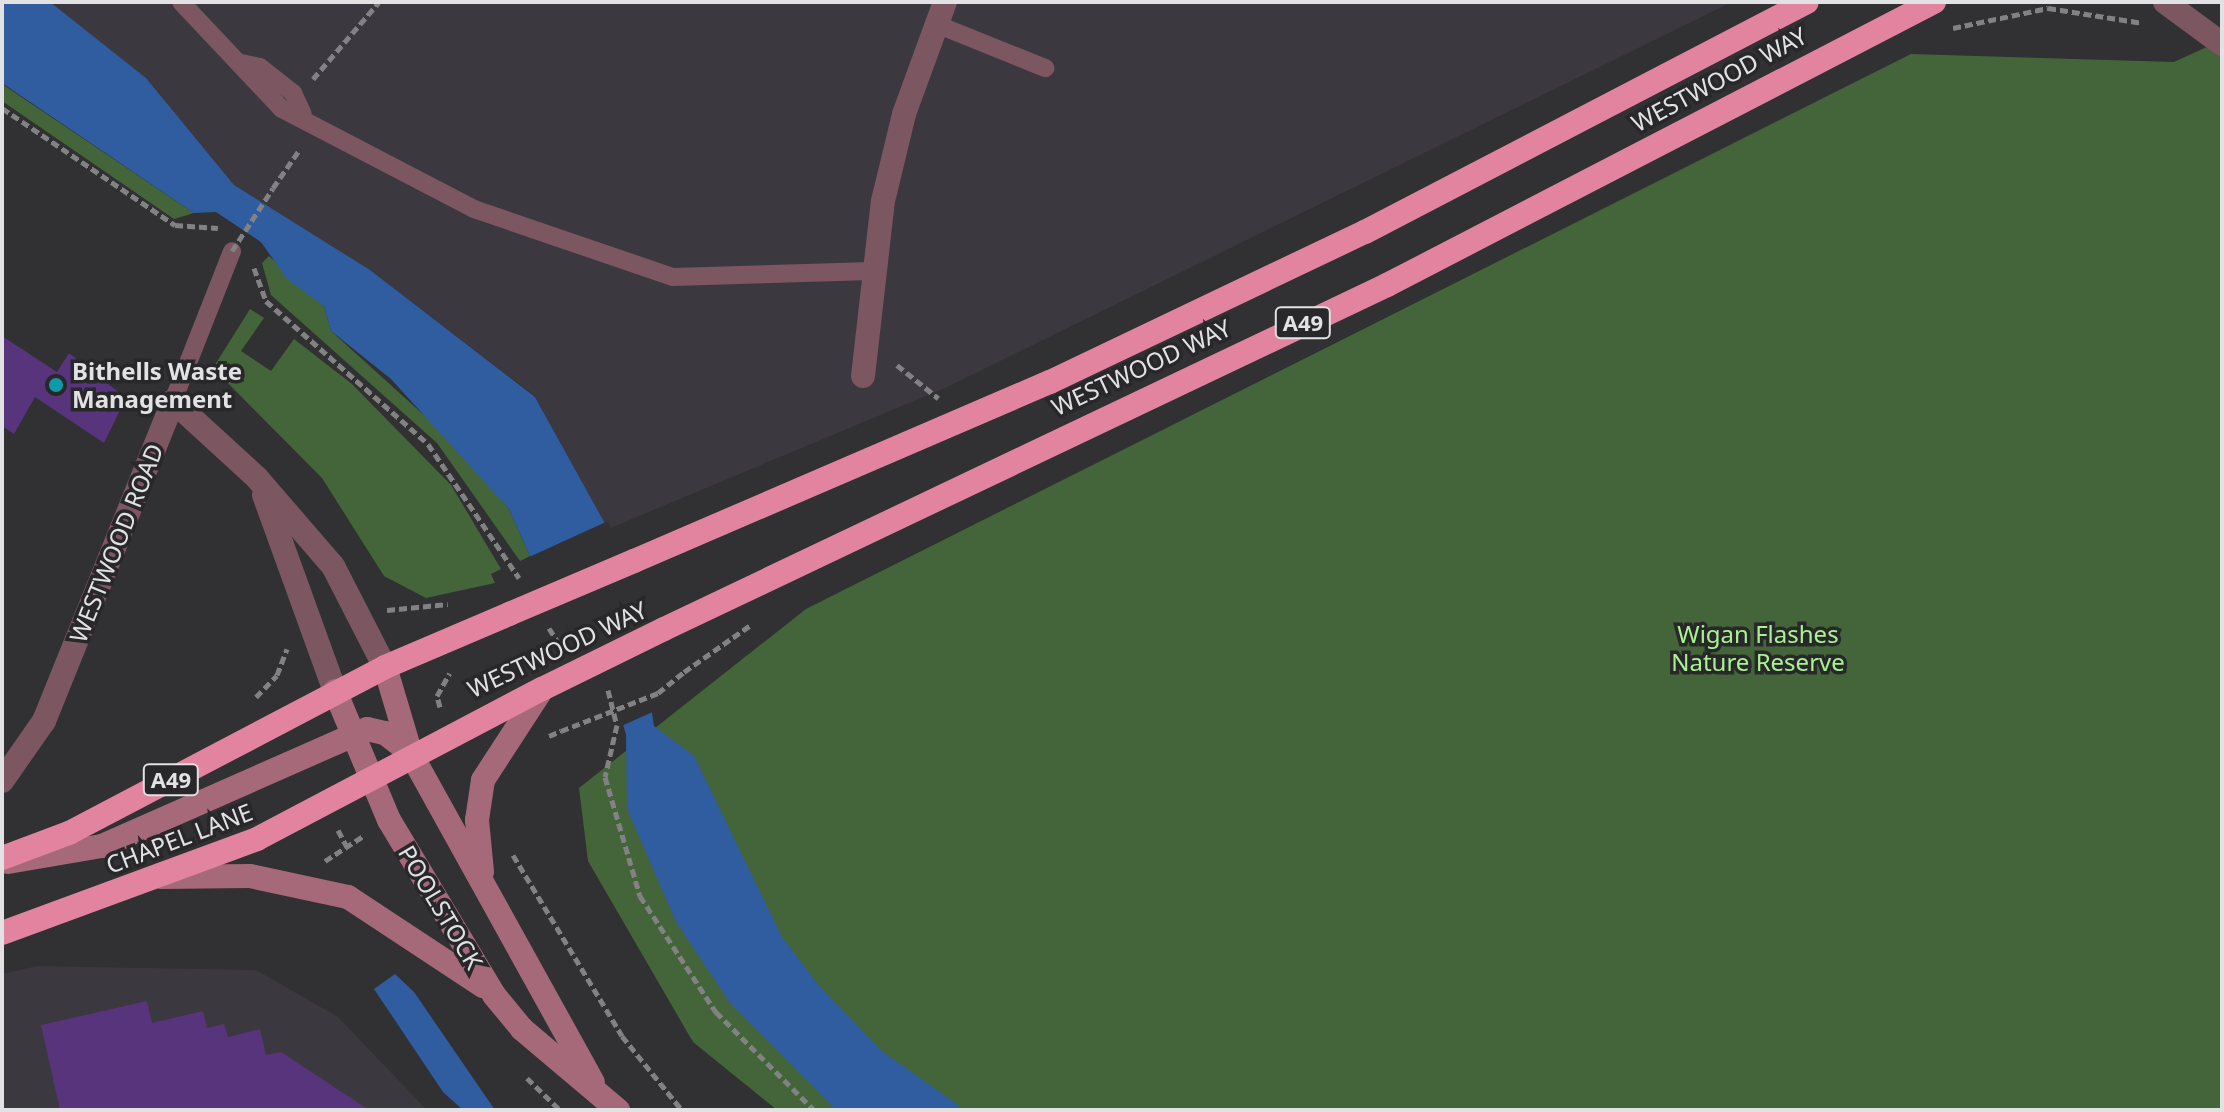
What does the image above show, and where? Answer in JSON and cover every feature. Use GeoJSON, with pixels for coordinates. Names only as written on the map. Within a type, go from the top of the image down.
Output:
{"type":"FeatureCollection","features":[{"type":"Feature","properties":{"kind":"highway","name":"WESTWOOD WAY"},"geometry":{"type":"LineString","coordinates":[[335,691],[1050,382],[1336,246],[1807,2]]}},
{"type":"Feature","properties":{"kind":"highway","name":"WESTWOOD WAY"},"geometry":{"type":"LineString","coordinates":[[370,781],[411,754],[664,629],[1387,285],[1934,2]]}},
{"type":"Feature","properties":{"kind":"highway","name":"CHAPEL LANE"},"geometry":{"type":"LineString","coordinates":[[2,861],[69,833],[335,691]]}},
{"type":"Feature","properties":{"kind":"highway","name":"CHAPEL LANE"},"geometry":{"type":"LineString","coordinates":[[2,933],[161,877],[370,781]]}},
{"type":"Feature","properties":{"kind":"main road","name":"POOLSTOCK"},"geometry":{"type":"LineString","coordinates":[[385,667],[411,754],[596,1087]]}},
{"type":"Feature","properties":{"kind":"main road"},"geometry":{"type":"LineString","coordinates":[[488,891],[478,848],[483,780],[542,689]]}},
{"type":"Feature","properties":{"kind":"main road","name":"POOLSTOCK"},"geometry":{"type":"LineString","coordinates":[[335,691],[370,781],[494,995],[522,1029],[596,1087],[618,1110]]}},
{"type":"Feature","properties":{"kind":"main road"},"geometry":{"type":"LineString","coordinates":[[2,861],[102,846],[351,734],[385,733],[411,754]]}},
{"type":"Feature","properties":{"kind":"main road"},"geometry":{"type":"LineString","coordinates":[[161,877],[250,876],[348,897],[494,995]]}},
{"type":"Feature","properties":{"kind":"street"},"geometry":{"type":"LineString","coordinates":[[2165,2],[2222,44]]}},
{"type":"Feature","properties":{"kind":"street"},"geometry":{"type":"LineString","coordinates":[[863,376],[872,271],[904,114],[941,13]]}},
{"type":"Feature","properties":{"kind":"street"},"geometry":{"type":"LineString","coordinates":[[173,401],[257,478],[333,566],[385,667]]}},
{"type":"Feature","properties":{"kind":"street","name":"WESTWOOD ROAD"},"geometry":{"type":"LineString","coordinates":[[2,781],[44,721],[173,401]]}},
{"type":"Feature","properties":{"kind":"street"},"geometry":{"type":"LineString","coordinates":[[257,478],[335,691]]}},
{"type":"Feature","properties":{"kind":"lane"},"geometry":{"type":"LineString","coordinates":[[181,2],[282,109],[303,114],[474,209],[673,277],[872,271]]}},
{"type":"Feature","properties":{"kind":"lane"},"geometry":{"type":"LineString","coordinates":[[941,13],[1045,68]]}},
{"type":"Feature","properties":{"kind":"lane"},"geometry":{"type":"LineString","coordinates":[[173,401],[233,244]]}},
{"type":"Feature","properties":{"kind":"path"},"geometry":{"type":"LineString","coordinates":[[303,90],[379,2]]}},
{"type":"Feature","properties":{"kind":"path"},"geometry":{"type":"LineString","coordinates":[[2,108],[175,225],[226,228]]}},
{"type":"Feature","properties":{"kind":"path"},"geometry":{"type":"LineString","coordinates":[[273,188],[233,244],[249,252],[266,301],[428,444],[525,587]]}},
{"type":"Feature","properties":{"kind":"path"},"geometry":{"type":"LineString","coordinates":[[867,319],[903,375],[939,399]]}},
{"type":"Feature","properties":{"kind":"path"},"geometry":{"type":"LineString","coordinates":[[393,607],[457,603]]}},
{"type":"Feature","properties":{"kind":"path"},"geometry":{"type":"LineString","coordinates":[[541,614],[566,655]]}},
{"type":"Feature","properties":{"kind":"path"},"geometry":{"type":"LineString","coordinates":[[561,731],[658,693],[684,672]]}},
{"type":"Feature","properties":{"kind":"path"},"geometry":{"type":"LineString","coordinates":[[606,685],[617,725],[605,777],[640,896],[716,1012],[814,1110]]}},
{"type":"Feature","properties":{"kind":"path"},"geometry":{"type":"LineString","coordinates":[[509,841],[523,877],[622,1036],[682,1110]]}},
{"type":"Feature","properties":{"kind":"path"},"geometry":{"type":"LineString","coordinates":[[523,1074],[560,1110]]}},
{"type":"Feature","properties":{"kind":"shaded area"},"geometry":{"type":"Polygon","coordinates":[[[50,2],[1732,2],[945,388],[608,529],[535,396],[370,270],[234,185],[146,78],[50,2]]]}},
{"type":"Feature","properties":{"kind":"shaded area"},"geometry":{"type":"Polygon","coordinates":[[[37,966],[256,970],[338,1017],[427,1110],[2,1110],[2,974],[37,966]]]}},
{"type":"Feature","properties":{"kind":"green space","name":"Wigan Flashes Nature Reserve"},"geometry":{"type":"Polygon","coordinates":[[[2222,40],[2222,1110],[777,1110],[693,1042],[588,861],[579,788],[806,609],[1911,54],[2174,62],[2222,40]]]}},
{"type":"Feature","properties":{"kind":"green space"},"geometry":{"type":"Polygon","coordinates":[[[2,84],[194,213],[174,219],[2,101],[2,84]]]}},
{"type":"Feature","properties":{"kind":"green space"},"geometry":{"type":"Polygon","coordinates":[[[269,256],[324,306],[331,331],[447,436],[509,509],[530,556],[520,561],[437,443],[271,295],[262,263],[269,256]]]}},
{"type":"Feature","properties":{"kind":"green space"},"geometry":{"type":"Polygon","coordinates":[[[250,309],[264,318],[241,351],[271,371],[294,339],[352,384],[451,485],[501,569],[491,574],[495,583],[426,598],[384,576],[322,478],[213,368],[250,309]]]}},
{"type":"Feature","properties":{"kind":"water"},"geometry":{"type":"Polygon","coordinates":[[[2,2],[50,2],[146,78],[234,185],[370,270],[535,397],[608,529],[640,631],[654,726],[694,756],[782,937],[820,987],[882,1051],[965,1110],[836,1110],[730,1003],[676,922],[627,809],[626,735],[606,662],[530,556],[509,509],[391,379],[331,331],[324,306],[287,279],[261,242],[216,212],[194,213],[2,83],[2,2]]]}},
{"type":"Feature","properties":{"kind":"water"},"geometry":{"type":"Polygon","coordinates":[[[395,974],[414,992],[495,1110],[463,1110],[443,1092],[374,989],[395,974]]]}},
{"type":"Feature","properties":{"kind":"pier"},"geometry":{"type":"Polygon","coordinates":[[[608,521],[644,630],[655,711],[619,727],[603,665],[583,655],[527,558],[608,521]]]}},
{"type":"Feature","properties":{"kind":"building","name":"Bithells Waste Management"},"geometry":{"type":"Polygon","coordinates":[[[2,336],[57,372],[69,353],[126,398],[104,443],[35,397],[14,434],[2,426],[2,336]]]}},
{"type":"Feature","properties":{"kind":"building"},"geometry":{"type":"Polygon","coordinates":[[[147,1001],[152,1023],[203,1011],[207,1028],[224,1024],[228,1037],[260,1029],[266,1055],[281,1052],[369,1110],[60,1110],[41,1025],[147,1001]]]}},
{"type":"Feature","properties":{"kind":"place","name":"Bithells Waste Management"},"geometry":{"type":"Point","coordinates":[56,385]}}]}
